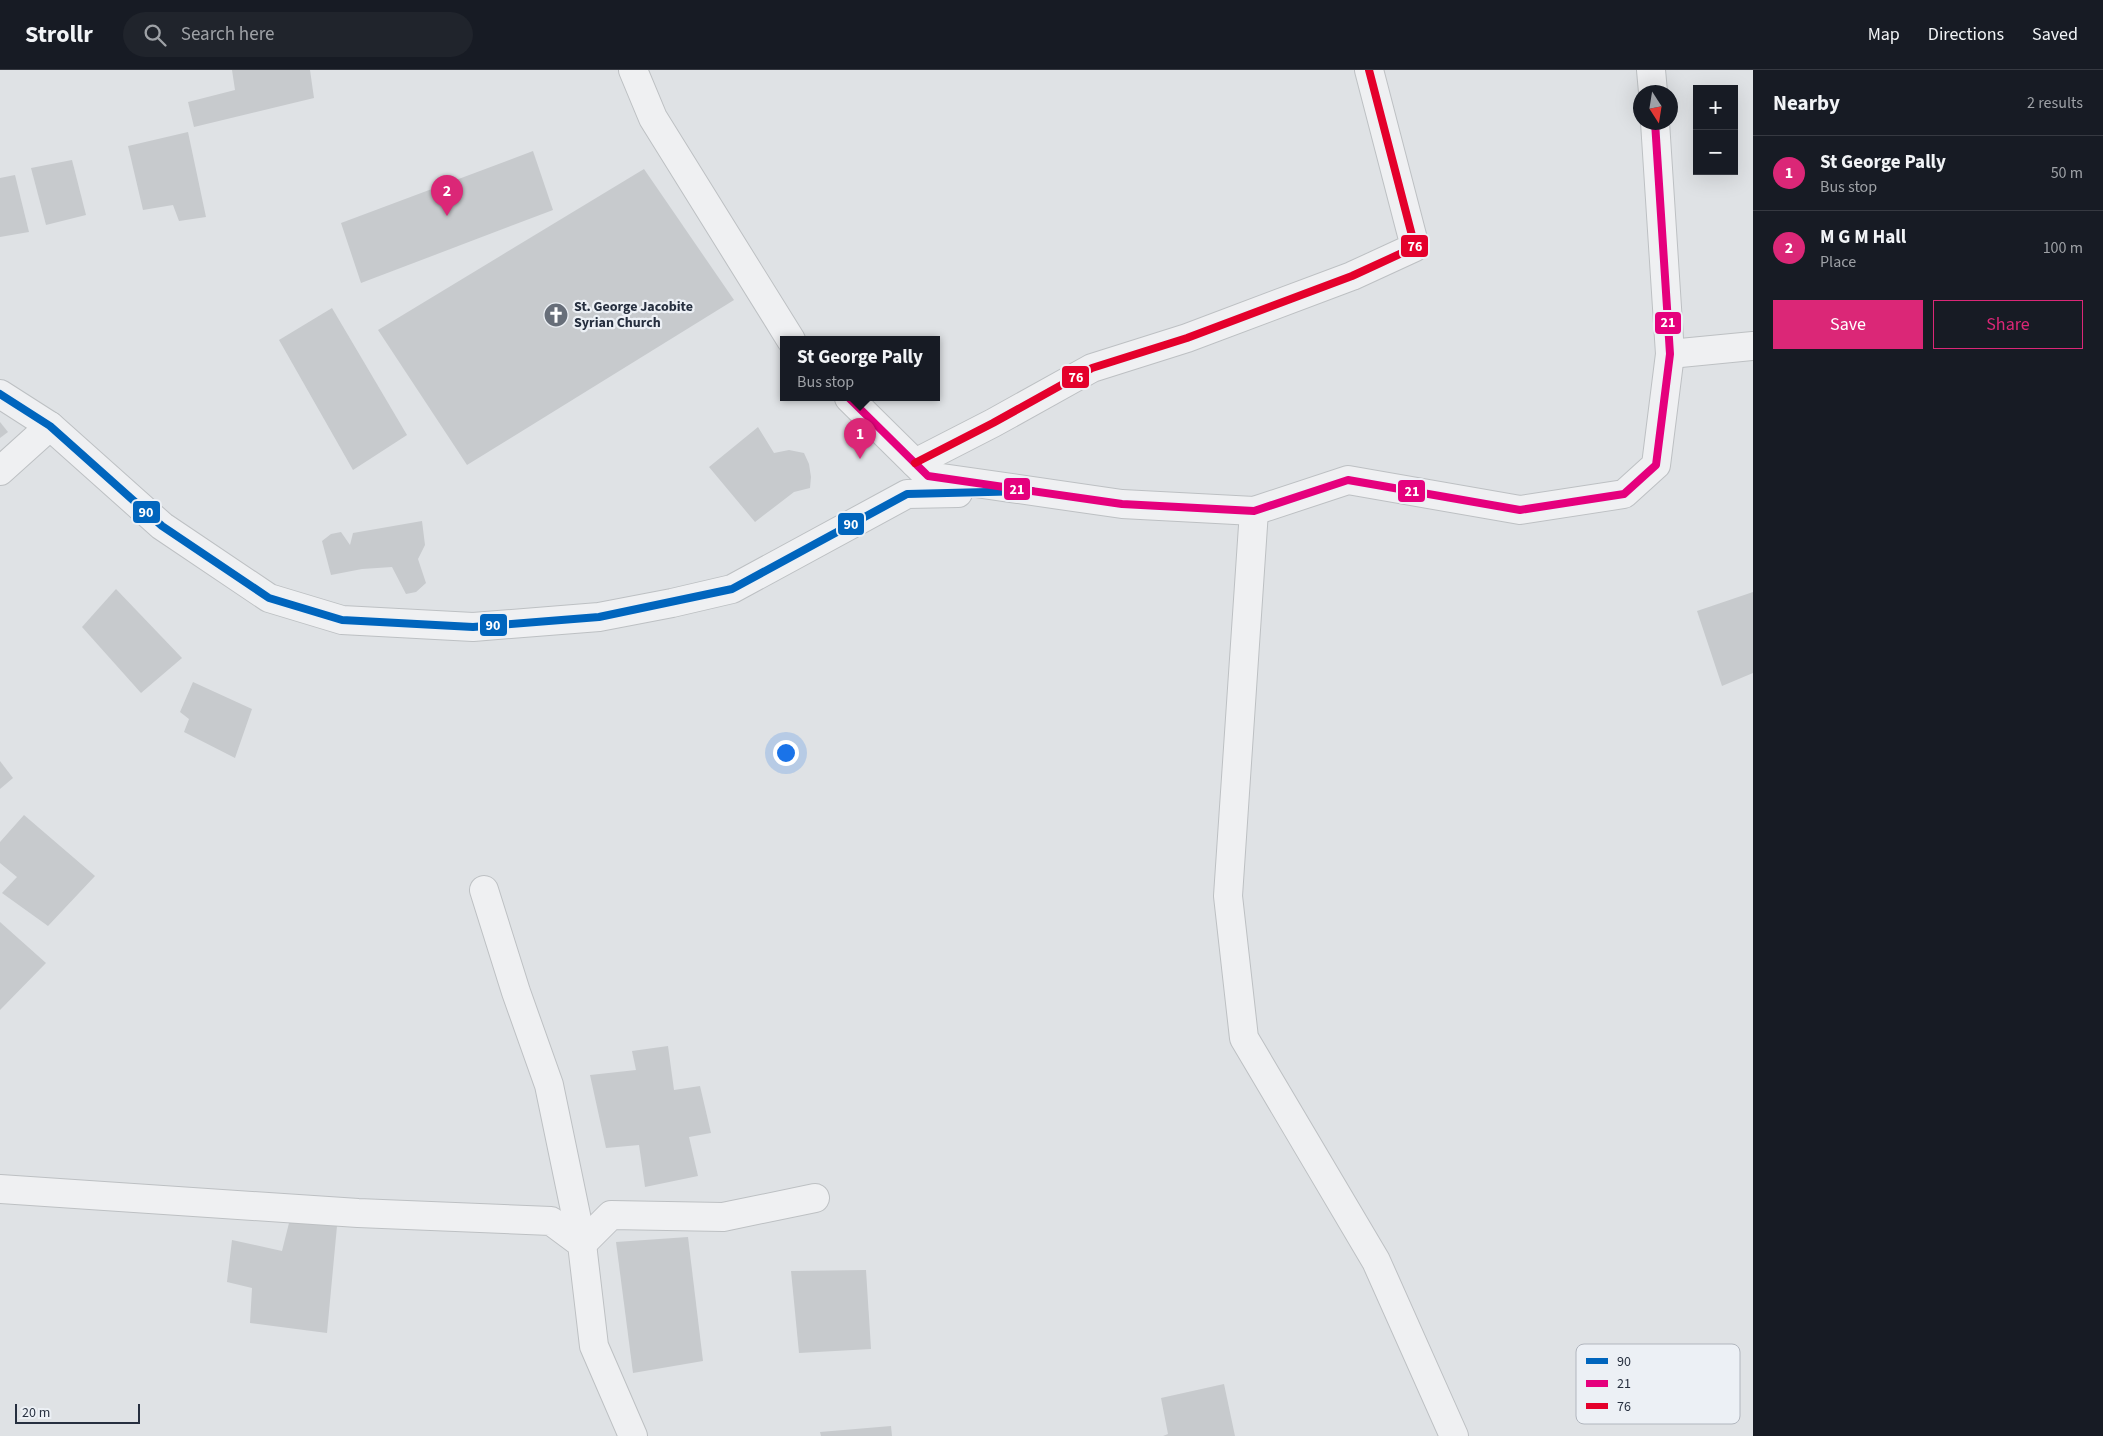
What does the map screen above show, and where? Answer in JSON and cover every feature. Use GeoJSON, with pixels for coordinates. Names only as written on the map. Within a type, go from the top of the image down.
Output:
{"type":"FeatureCollection","features":[{"type":"Feature","properties":{"kind":"street"},"geometry":{"type":"LineString","coordinates":[[633,70],[653,118],[789,336]]}},
{"type":"Feature","properties":{"kind":"street"},"geometry":{"type":"LineString","coordinates":[[915,463],[993,423],[1092,368],[1187,338],[1352,276],[1415,247],[1370,70]]}},
{"type":"Feature","properties":{"kind":"street"},"geometry":{"type":"LineString","coordinates":[[1651,70],[1652,85]]}},
{"type":"Feature","properties":{"kind":"street"},"geometry":{"type":"LineString","coordinates":[[852,401],[928,476],[1122,504],[1254,511],[1348,480],[1520,510],[1624,494],[1656,465],[1670,354],[1656,130]]}},
{"type":"Feature","properties":{"kind":"street"},"geometry":{"type":"LineString","coordinates":[[1670,354],[1753,346]]}},
{"type":"Feature","properties":{"kind":"street"},"geometry":{"type":"LineString","coordinates":[[0,394],[50,426],[162,526],[269,598],[342,620],[473,627],[599,617],[732,589],[907,494],[1032,491]]}},
{"type":"Feature","properties":{"kind":"street"},"geometry":{"type":"LineString","coordinates":[[0,471],[50,426]]}},
{"type":"Feature","properties":{"kind":"street"},"geometry":{"type":"LineString","coordinates":[[1254,511],[1228,896],[1244,1038],[1376,1261],[1454,1436]]}},
{"type":"Feature","properties":{"kind":"street"},"geometry":{"type":"LineString","coordinates":[[484,890],[516,992],[549,1085],[582,1244],[594,1346],[633,1436]]}},
{"type":"Feature","properties":{"kind":"street"},"geometry":{"type":"LineString","coordinates":[[0,1188],[358,1213],[551,1221],[582,1244]]}},
{"type":"Feature","properties":{"kind":"street"},"geometry":{"type":"LineString","coordinates":[[582,1244],[611,1215],[723,1217],[815,1198]]}},
{"type":"Feature","properties":{"kind":"building"},"geometry":{"type":"Polygon","coordinates":[[[232,70],[310,70],[314,98],[194,127],[188,102],[235,90],[232,70]]]}},
{"type":"Feature","properties":{"kind":"building"},"geometry":{"type":"Polygon","coordinates":[[[188,132],[206,217],[179,221],[173,205],[143,210],[128,146],[188,132]]]}},
{"type":"Feature","properties":{"kind":"building"},"geometry":{"type":"Polygon","coordinates":[[[533,151],[553,210],[361,283],[341,223],[533,151]]]}},
{"type":"Feature","properties":{"kind":"building"},"geometry":{"type":"Polygon","coordinates":[[[72,160],[86,215],[46,225],[31,168],[72,160]]]}},
{"type":"Feature","properties":{"kind":"building","name":"St. George Jacobite Syrian Church"},"geometry":{"type":"Polygon","coordinates":[[[644,169],[734,300],[467,465],[378,330],[644,169]]]}},
{"type":"Feature","properties":{"kind":"building"},"geometry":{"type":"Polygon","coordinates":[[[15,175],[29,232],[0,237],[0,178],[15,175]]]}},
{"type":"Feature","properties":{"kind":"building"},"geometry":{"type":"Polygon","coordinates":[[[332,308],[407,435],[353,470],[279,340],[332,308]]]}},
{"type":"Feature","properties":{"kind":"building"},"geometry":{"type":"Polygon","coordinates":[[[0,422],[8,432],[0,438],[0,422]]]}},
{"type":"Feature","properties":{"kind":"building"},"geometry":{"type":"Polygon","coordinates":[[[758,427],[774,453],[789,450],[804,453],[809,464],[811,477],[810,488],[794,492],[755,522],[709,467],[758,427]]]}},
{"type":"Feature","properties":{"kind":"building"},"geometry":{"type":"Polygon","coordinates":[[[422,521],[425,545],[418,559],[426,583],[416,592],[406,594],[392,567],[362,569],[331,575],[322,541],[331,534],[341,532],[350,545],[353,533],[422,521]]]}},
{"type":"Feature","properties":{"kind":"building"},"geometry":{"type":"Polygon","coordinates":[[[116,589],[182,658],[141,693],[82,627],[116,589]]]}},
{"type":"Feature","properties":{"kind":"building"},"geometry":{"type":"Polygon","coordinates":[[[1753,592],[1753,673],[1722,686],[1697,611],[1753,592]]]}},
{"type":"Feature","properties":{"kind":"building"},"geometry":{"type":"Polygon","coordinates":[[[193,682],[252,709],[235,758],[184,732],[189,719],[180,712],[193,682]]]}},
{"type":"Feature","properties":{"kind":"building"},"geometry":{"type":"Polygon","coordinates":[[[0,761],[13,778],[0,789],[0,761]]]}},
{"type":"Feature","properties":{"kind":"building"},"geometry":{"type":"Polygon","coordinates":[[[24,815],[95,876],[48,926],[2,893],[17,877],[0,863],[0,842],[24,815]]]}},
{"type":"Feature","properties":{"kind":"building"},"geometry":{"type":"Polygon","coordinates":[[[0,922],[46,963],[0,1010],[0,922]]]}},
{"type":"Feature","properties":{"kind":"building"},"geometry":{"type":"Polygon","coordinates":[[[668,1046],[674,1090],[700,1086],[711,1133],[689,1137],[698,1176],[645,1187],[639,1145],[606,1148],[590,1075],[636,1070],[632,1051],[668,1046]]]}},
{"type":"Feature","properties":{"kind":"building"},"geometry":{"type":"Polygon","coordinates":[[[290,1219],[337,1226],[327,1333],[250,1323],[252,1288],[227,1282],[232,1240],[282,1251],[290,1219]]]}},
{"type":"Feature","properties":{"kind":"building"},"geometry":{"type":"Polygon","coordinates":[[[688,1237],[703,1361],[633,1373],[616,1242],[688,1237]]]}},
{"type":"Feature","properties":{"kind":"building"},"geometry":{"type":"Polygon","coordinates":[[[866,1270],[871,1349],[799,1353],[791,1271],[866,1270]]]}},
{"type":"Feature","properties":{"kind":"building"},"geometry":{"type":"Polygon","coordinates":[[[1224,1384],[1235,1436],[1163,1436],[1168,1434],[1161,1398],[1224,1384]]]}},
{"type":"Feature","properties":{"kind":"building"},"geometry":{"type":"Polygon","coordinates":[[[891,1426],[892,1436],[821,1436],[820,1432],[891,1426]]]}},
{"type":"Feature","properties":{"kind":"transit line","name":"76"},"geometry":{"type":"LineString","coordinates":[[915,463],[993,423],[1092,368],[1187,338],[1352,276],[1415,247],[1369,70]]}},
{"type":"Feature","properties":{"kind":"transit line","name":"21"},"geometry":{"type":"LineString","coordinates":[[852,401],[928,476],[1122,504],[1254,511],[1348,480],[1520,510],[1624,494],[1656,465],[1670,354],[1656,130]]}},
{"type":"Feature","properties":{"kind":"transit line","name":"90"},"geometry":{"type":"LineString","coordinates":[[0,394],[50,426],[162,526],[269,598],[342,620],[473,627],[599,617],[732,589],[907,494],[1032,491]]}},
{"type":"Feature","properties":{"kind":"place","name":"M G M Hall"},"geometry":{"type":"Point","coordinates":[447,216]}},
{"type":"Feature","properties":{"kind":"place","name":"St. George Jacobite Syrian Church"},"geometry":{"type":"Point","coordinates":[556,315]}},
{"type":"Feature","properties":{"kind":"place","name":"St George Pally"},"geometry":{"type":"Point","coordinates":[860,459]}}]}
